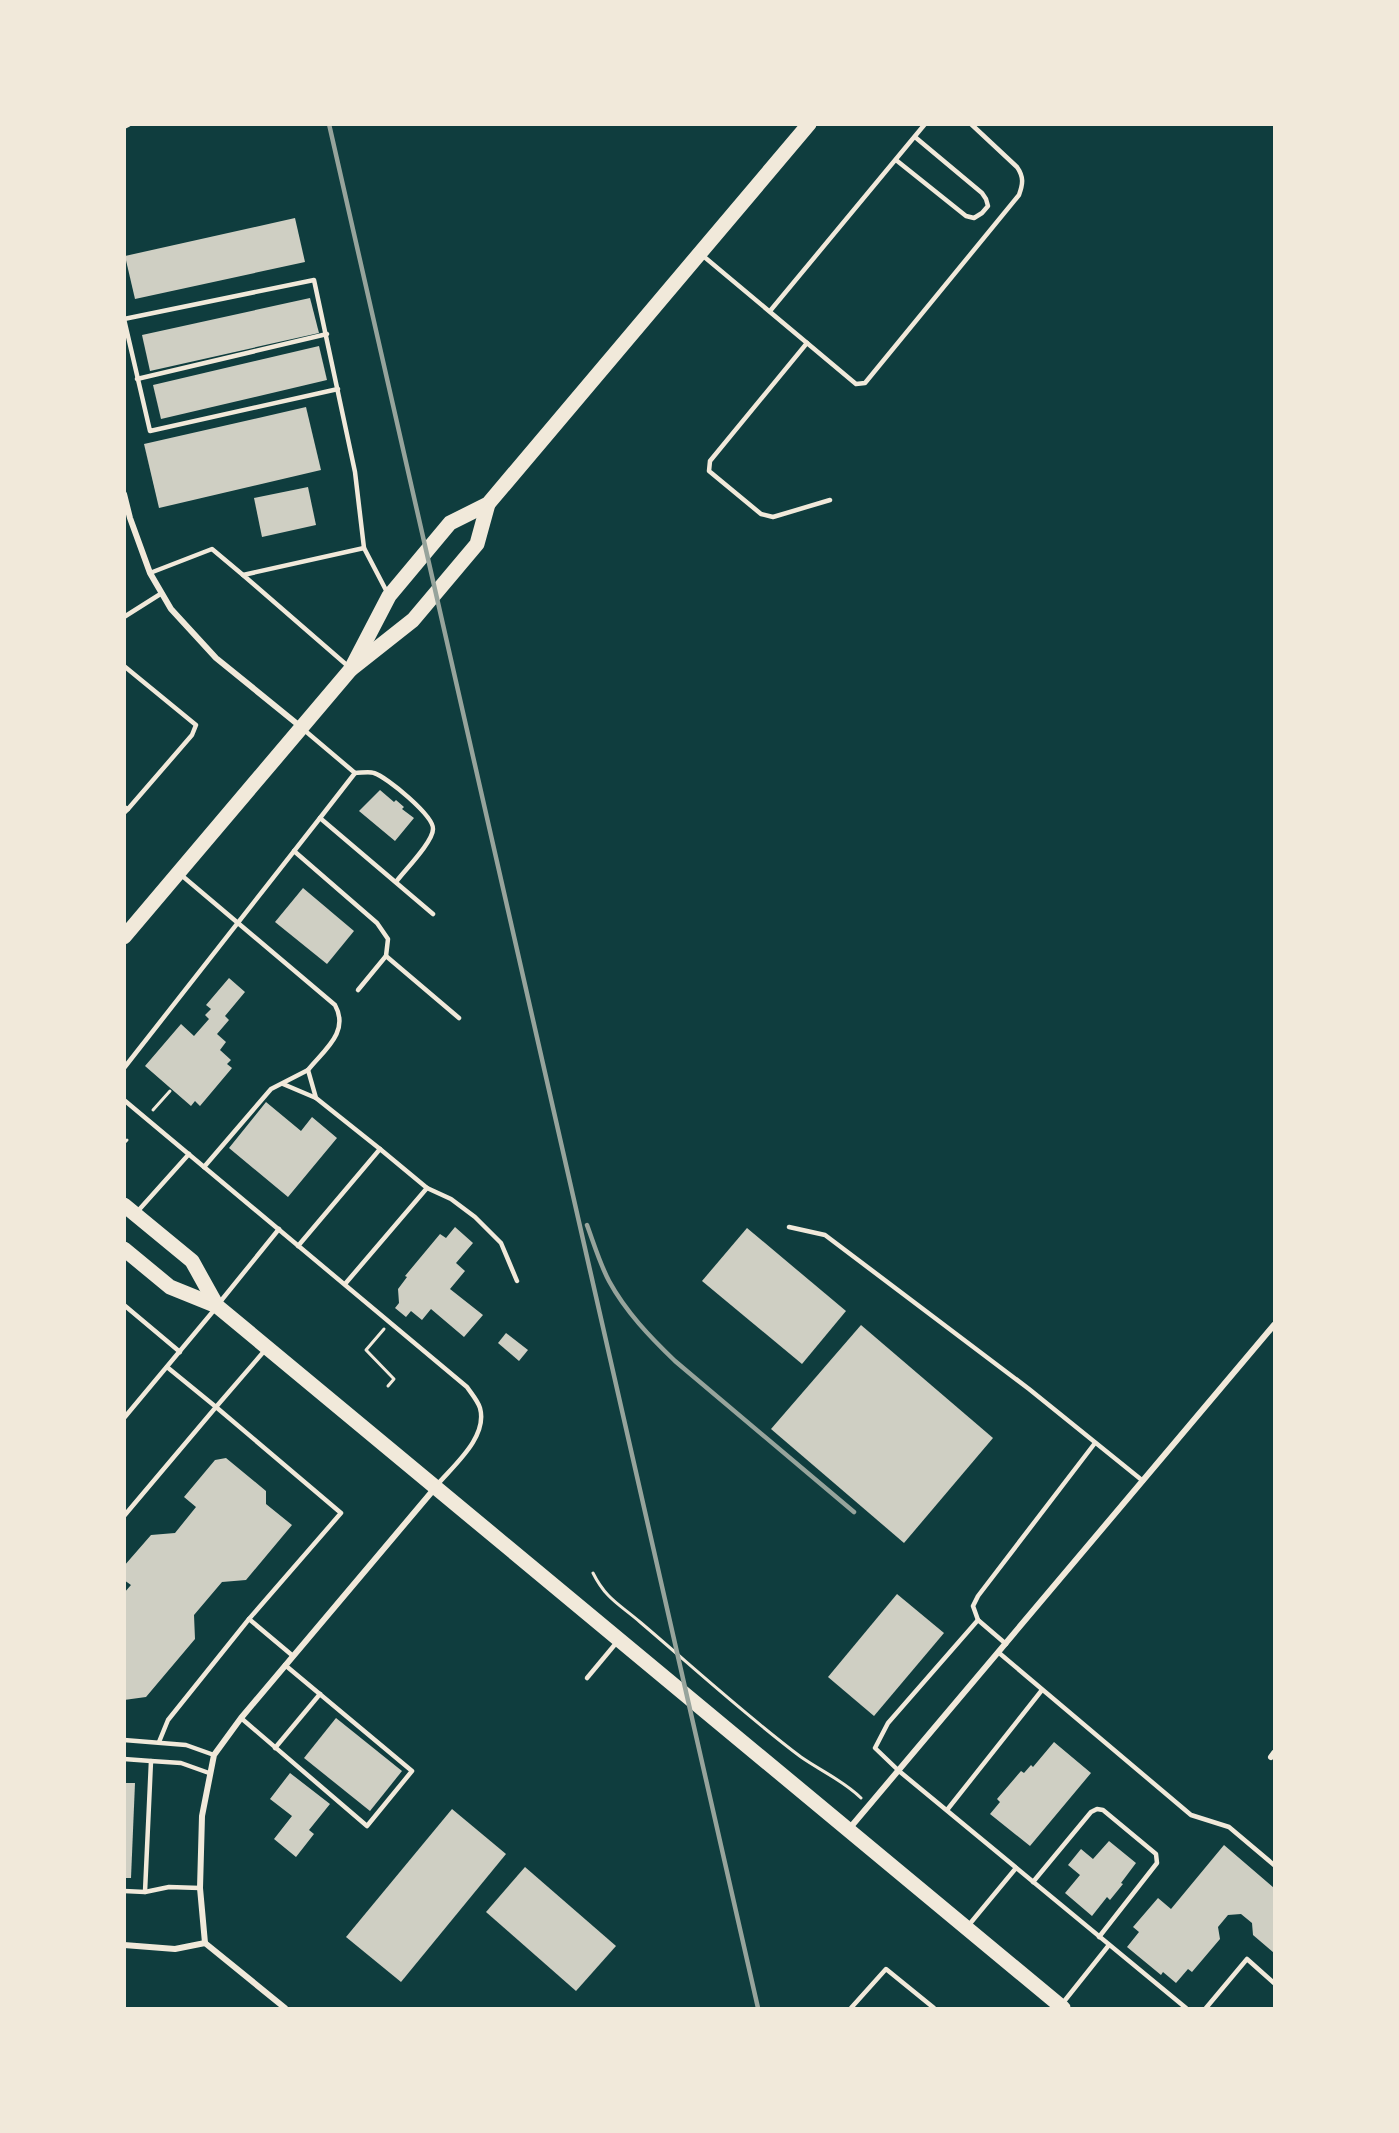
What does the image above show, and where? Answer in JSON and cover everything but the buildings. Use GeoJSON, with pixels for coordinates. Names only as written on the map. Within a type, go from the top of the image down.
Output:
{"type":"FeatureCollection","features":[{"type":"Feature","properties":{"kind":"main road"},"geometry":{"type":"LineString","coordinates":[[351,669],[389,596],[450,523],[488,504],[809,124]]}},
{"type":"Feature","properties":{"kind":"main road"},"geometry":{"type":"LineString","coordinates":[[124,937],[351,669],[414,620],[477,544],[488,504]]}},
{"type":"Feature","properties":{"kind":"main road"},"geometry":{"type":"LineString","coordinates":[[130,1210],[192,1261],[217,1306]]}},
{"type":"Feature","properties":{"kind":"main road"},"geometry":{"type":"LineString","coordinates":[[124,1249],[170,1287],[217,1306],[1061,2007]]}},
{"type":"Feature","properties":{"kind":"street"},"geometry":{"type":"LineString","coordinates":[[124,494],[130,518],[150,573],[171,609],[216,658],[301,728]]}},
{"type":"Feature","properties":{"kind":"street"},"geometry":{"type":"LineString","coordinates":[[849,1830],[1275,1325]]}},
{"type":"Feature","properties":{"kind":"street"},"geometry":{"type":"LineString","coordinates":[[285,2008],[205,1943],[200,1888],[202,1816],[214,1755],[241,1718],[435,1487]]}},
{"type":"Feature","properties":{"kind":"street"},"geometry":{"type":"LineString","coordinates":[[124,1945],[175,1949],[205,1943]]}},
{"type":"Feature","properties":{"kind":"lane"},"geometry":{"type":"LineString","coordinates":[[770,311],[925,124]]}},
{"type":"Feature","properties":{"kind":"lane"},"geometry":{"type":"LineString","coordinates":[[701,254],[856,384],[866,383],[1013,205],[1022,187],[1022,173],[971,124]]}},
{"type":"Feature","properties":{"kind":"lane"},"geometry":{"type":"LineString","coordinates":[[896,160],[966,216],[974,218],[988,206],[982,193],[915,137]]}},
{"type":"Feature","properties":{"kind":"lane"},"geometry":{"type":"LineString","coordinates":[[338,389],[150,431],[124,319],[314,280],[327,334],[355,472],[364,548],[389,596]]}},
{"type":"Feature","properties":{"kind":"lane"},"geometry":{"type":"LineString","coordinates":[[137,379],[327,334]]}},
{"type":"Feature","properties":{"kind":"lane"},"geometry":{"type":"LineString","coordinates":[[807,343],[710,461],[709,471],[761,514],[772,517],[830,500]]}},
{"type":"Feature","properties":{"kind":"lane"},"geometry":{"type":"LineString","coordinates":[[243,575],[364,548]]}},
{"type":"Feature","properties":{"kind":"lane"},"geometry":{"type":"LineString","coordinates":[[150,573],[213,549],[351,669]]}},
{"type":"Feature","properties":{"kind":"lane"},"geometry":{"type":"LineString","coordinates":[[124,617],[162,593]]}},
{"type":"Feature","properties":{"kind":"lane"},"geometry":{"type":"LineString","coordinates":[[124,666],[196,724],[192,735],[126,810]]}},
{"type":"Feature","properties":{"kind":"lane"},"geometry":{"type":"LineString","coordinates":[[301,728],[355,773],[373,772],[385,779],[425,813],[431,821],[434,827],[430,839],[396,882]]}},
{"type":"Feature","properties":{"kind":"lane"},"geometry":{"type":"LineString","coordinates":[[124,1068],[355,773]]}},
{"type":"Feature","properties":{"kind":"lane"},"geometry":{"type":"LineString","coordinates":[[320,818],[433,914]]}},
{"type":"Feature","properties":{"kind":"lane"},"geometry":{"type":"LineString","coordinates":[[294,851],[377,923],[388,939],[386,956],[358,990]]}},
{"type":"Feature","properties":{"kind":"lane"},"geometry":{"type":"LineString","coordinates":[[178,873],[334,1005],[340,1014],[341,1026],[337,1034],[308,1070],[271,1089],[204,1167]]}},
{"type":"Feature","properties":{"kind":"lane"},"geometry":{"type":"LineString","coordinates":[[386,956],[459,1018]]}},
{"type":"Feature","properties":{"kind":"lane"},"geometry":{"type":"LineString","coordinates":[[308,1070],[316,1098]]}},
{"type":"Feature","properties":{"kind":"lane"},"geometry":{"type":"LineString","coordinates":[[282,1083],[316,1098],[427,1188],[451,1199],[475,1217],[501,1243],[516,1281]]}},
{"type":"Feature","properties":{"kind":"lane"},"geometry":{"type":"LineString","coordinates":[[124,1100],[467,1387],[480,1407],[481,1423],[474,1441],[435,1487]]}},
{"type":"Feature","properties":{"kind":"lane"},"geometry":{"type":"LineString","coordinates":[[298,1246],[380,1149]]}},
{"type":"Feature","properties":{"kind":"lane"},"geometry":{"type":"LineString","coordinates":[[130,1210],[189,1154]]}},
{"type":"Feature","properties":{"kind":"lane"},"geometry":{"type":"LineString","coordinates":[[345,1284],[427,1188]]}},
{"type":"Feature","properties":{"kind":"lane"},"geometry":{"type":"LineString","coordinates":[[789,1227],[825,1235],[1029,1389],[1143,1481]]}},
{"type":"Feature","properties":{"kind":"lane"},"geometry":{"type":"LineString","coordinates":[[124,1418],[279,1229]]}},
{"type":"Feature","properties":{"kind":"lane"},"geometry":{"type":"LineString","coordinates":[[124,1305],[180,1352]]}},
{"type":"Feature","properties":{"kind":"lane"},"geometry":{"type":"LineString","coordinates":[[124,1516],[267,1347]]}},
{"type":"Feature","properties":{"kind":"lane"},"geometry":{"type":"LineString","coordinates":[[159,1742],[168,1720],[249,1619],[341,1513],[167,1366]]}},
{"type":"Feature","properties":{"kind":"lane"},"geometry":{"type":"LineString","coordinates":[[1006,1644],[978,1620],[973,1606],[978,1596],[1095,1443]]}},
{"type":"Feature","properties":{"kind":"lane"},"geometry":{"type":"LineString","coordinates":[[249,1619],[293,1656]]}},
{"type":"Feature","properties":{"kind":"lane"},"geometry":{"type":"LineString","coordinates":[[978,1620],[888,1723],[875,1748],[946,1810],[1186,2008]]}},
{"type":"Feature","properties":{"kind":"lane"},"geometry":{"type":"LineString","coordinates":[[586,1678],[619,1640]]}},
{"type":"Feature","properties":{"kind":"lane"},"geometry":{"type":"LineString","coordinates":[[999,1652],[1191,1815],[1229,1827],[1275,1865]]}},
{"type":"Feature","properties":{"kind":"lane"},"geometry":{"type":"LineString","coordinates":[[241,1718],[367,1826],[412,1772],[285,1665]]}},
{"type":"Feature","properties":{"kind":"lane"},"geometry":{"type":"LineString","coordinates":[[946,1810],[1042,1690]]}},
{"type":"Feature","properties":{"kind":"lane"},"geometry":{"type":"LineString","coordinates":[[275,1748],[320,1694]]}},
{"type":"Feature","properties":{"kind":"lane"},"geometry":{"type":"LineString","coordinates":[[124,1740],[186,1745],[214,1755]]}},
{"type":"Feature","properties":{"kind":"lane"},"geometry":{"type":"LineString","coordinates":[[124,1759],[181,1763],[209,1773]]}},
{"type":"Feature","properties":{"kind":"lane"},"geometry":{"type":"LineString","coordinates":[[145,1892],[151,1761]]}},
{"type":"Feature","properties":{"kind":"lane"},"geometry":{"type":"LineString","coordinates":[[1033,1882],[1091,1812],[1097,1809],[1103,1810],[1138,1839],[1156,1854],[1157,1863],[1099,1937]]}},
{"type":"Feature","properties":{"kind":"lane"},"geometry":{"type":"LineString","coordinates":[[966,1928],[1016,1868]]}},
{"type":"Feature","properties":{"kind":"lane"},"geometry":{"type":"LineString","coordinates":[[124,1891],[145,1892],[169,1887],[200,1888]]}},
{"type":"Feature","properties":{"kind":"lane"},"geometry":{"type":"LineString","coordinates":[[1061,2007],[1109,1945]]}},
{"type":"Feature","properties":{"kind":"lane"},"geometry":{"type":"LineString","coordinates":[[1206,2008],[1247,1959],[1275,1983]]}},
{"type":"Feature","properties":{"kind":"lane"},"geometry":{"type":"LineString","coordinates":[[852,2008],[886,1969],[934,2008]]}},
{"type":"Feature","properties":{"kind":"path"},"geometry":{"type":"LineString","coordinates":[[152,1111],[170,1091]]}},
{"type":"Feature","properties":{"kind":"path"},"geometry":{"type":"LineString","coordinates":[[388,1386],[394,1379],[366,1350],[390,1322]]}},
{"type":"Feature","properties":{"kind":"path"},"geometry":{"type":"LineString","coordinates":[[593,1574],[605,1594],[616,1605],[641,1622],[775,1737],[810,1763],[852,1789],[868,1807]]}},
{"type":"Feature","properties":{"kind":"railway"},"geometry":{"type":"LineString","coordinates":[[329,124],[758,2008]]}},
{"type":"Feature","properties":{"kind":"railway"},"geometry":{"type":"LineString","coordinates":[[587,1225],[609,1281],[631,1314],[648,1333],[675,1361],[854,1512]]}}]}
